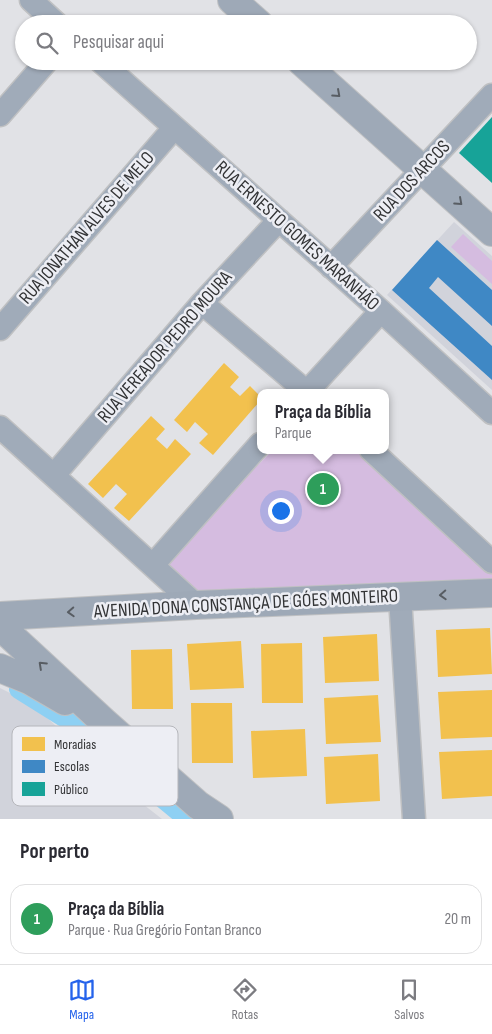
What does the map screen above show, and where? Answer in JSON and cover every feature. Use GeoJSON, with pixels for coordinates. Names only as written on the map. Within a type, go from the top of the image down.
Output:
{"type":"FeatureCollection","features":[{"type":"Feature","properties":{"kind":"main road"},"geometry":{"type":"LineString","coordinates":[[232,0],[249,15]]}},
{"type":"Feature","properties":{"kind":"main road"},"geometry":{"type":"LineString","coordinates":[[311,70],[492,232]]}},
{"type":"Feature","properties":{"kind":"main road","name":"AVENIDA DONA CONSTANÇA DE GÓES MONTEIRO"},"geometry":{"type":"LineString","coordinates":[[0,616],[492,592]]}},
{"type":"Feature","properties":{"kind":"main road"},"geometry":{"type":"LineString","coordinates":[[0,626],[109,726]]}},
{"type":"Feature","properties":{"kind":"main road"},"geometry":{"type":"LineString","coordinates":[[0,668],[28,680],[104,722]]}},
{"type":"Feature","properties":{"kind":"main road"},"geometry":{"type":"LineString","coordinates":[[178,787],[198,805],[219,819]]}},
{"type":"Feature","properties":{"kind":"street"},"geometry":{"type":"LineString","coordinates":[[31,0],[48,15]]}},
{"type":"Feature","properties":{"kind":"street"},"geometry":{"type":"LineString","coordinates":[[0,115],[39,70]]}},
{"type":"Feature","properties":{"kind":"street","name":"RUA ERNESTO GOMES MARANHÃO"},"geometry":{"type":"LineString","coordinates":[[110,70],[381,311],[492,413]]}},
{"type":"Feature","properties":{"kind":"street","name":"RUA DOS ARCOS"},"geometry":{"type":"LineString","coordinates":[[331,267],[492,95]]}},
{"type":"Feature","properties":{"kind":"street","name":"RUA JONATHAN ALVES DE MELO"},"geometry":{"type":"LineString","coordinates":[[0,329],[174,128]]}},
{"type":"Feature","properties":{"kind":"street","name":"RUA VEREADOR PEDRO MOURA"},"geometry":{"type":"LineString","coordinates":[[54,476],[202,303],[278,220]]}},
{"type":"Feature","properties":{"kind":"street"},"geometry":{"type":"LineString","coordinates":[[202,303],[303,389]]}},
{"type":"Feature","properties":{"kind":"street"},"geometry":{"type":"LineString","coordinates":[[310,389],[381,311]]}},
{"type":"Feature","properties":{"kind":"street"},"geometry":{"type":"LineString","coordinates":[[0,427],[196,605]]}},
{"type":"Feature","properties":{"kind":"street"},"geometry":{"type":"LineString","coordinates":[[153,565],[257,447]]}},
{"type":"Feature","properties":{"kind":"street"},"geometry":{"type":"LineString","coordinates":[[375,454],[492,562]]}},
{"type":"Feature","properties":{"kind":"street"},"geometry":{"type":"LineString","coordinates":[[400,597],[414,819]]}},
{"type":"Feature","properties":{"kind":"shaded area"},"geometry":{"type":"Polygon","coordinates":[[[454,222],[492,256],[492,390],[387,295],[454,222]]]}},
{"type":"Feature","properties":{"kind":"shaded area"},"geometry":{"type":"Polygon","coordinates":[[[463,234],[492,261],[492,284],[451,247],[463,234]]]}},
{"type":"Feature","properties":{"kind":"shaded area"},"geometry":{"type":"Polygon","coordinates":[[[269,454],[374,454],[492,562],[492,592],[170,607],[153,568],[269,454]]]}},
{"type":"Feature","properties":{"kind":"shaded area"},"geometry":{"type":"Polygon","coordinates":[[[0,688],[32,704],[56,726],[12,726],[12,806],[145,806],[162,819],[0,819],[0,688]]]}},
{"type":"Feature","properties":{"kind":"building: Moradias"},"geometry":{"type":"Polygon","coordinates":[[[224,363],[239,377],[230,387],[240,396],[250,386],[257,393],[257,404],[213,455],[199,443],[208,434],[195,422],[187,432],[174,420],[224,363]]]}},
{"type":"Feature","properties":{"kind":"building: Moradias"},"geometry":{"type":"Polygon","coordinates":[[[151,416],[165,429],[156,439],[167,449],[175,439],[191,454],[129,521],[114,508],[127,494],[116,484],[103,498],[88,484],[151,416]]]}},
{"type":"Feature","properties":{"kind":"building: Moradias"},"geometry":{"type":"Polygon","coordinates":[[[490,628],[492,674],[438,677],[436,630],[490,628]]]}},
{"type":"Feature","properties":{"kind":"building: Moradias"},"geometry":{"type":"Polygon","coordinates":[[[377,634],[379,681],[325,683],[323,637],[377,634]]]}},
{"type":"Feature","properties":{"kind":"building: Moradias"},"geometry":{"type":"Polygon","coordinates":[[[241,641],[244,688],[190,690],[187,644],[241,641]]]}},
{"type":"Feature","properties":{"kind":"building: Moradias"},"geometry":{"type":"Polygon","coordinates":[[[302,643],[303,703],[262,703],[261,644],[302,643]]]}},
{"type":"Feature","properties":{"kind":"building: Moradias"},"geometry":{"type":"Polygon","coordinates":[[[172,649],[173,709],[132,709],[131,650],[172,649]]]}},
{"type":"Feature","properties":{"kind":"building: Moradias"},"geometry":{"type":"Polygon","coordinates":[[[492,690],[492,737],[441,739],[438,692],[492,690]]]}},
{"type":"Feature","properties":{"kind":"building: Moradias"},"geometry":{"type":"Polygon","coordinates":[[[378,695],[381,742],[326,744],[324,698],[378,695]]]}},
{"type":"Feature","properties":{"kind":"building: Moradias"},"geometry":{"type":"Polygon","coordinates":[[[191,703],[232,703],[233,763],[192,763],[191,703]]]}},
{"type":"Feature","properties":{"kind":"building: Moradias"},"geometry":{"type":"Polygon","coordinates":[[[305,729],[307,776],[253,778],[251,731],[305,729]]]}},
{"type":"Feature","properties":{"kind":"building: Moradias"},"geometry":{"type":"Polygon","coordinates":[[[492,750],[492,796],[442,799],[439,752],[492,750]]]}},
{"type":"Feature","properties":{"kind":"building: Moradias"},"geometry":{"type":"Polygon","coordinates":[[[378,754],[380,801],[326,804],[324,757],[378,754]]]}},
{"type":"Feature","properties":{"kind":"building: Escolas"},"geometry":{"type":"Polygon","coordinates":[[[437,240],[492,290],[492,326],[438,277],[429,288],[492,346],[492,380],[392,290],[437,240]]]}},
{"type":"Feature","properties":{"kind":"building: Público"},"geometry":{"type":"Polygon","coordinates":[[[492,117],[492,183],[459,153],[492,117]]]}},
{"type":"Feature","properties":{"kind":"waterway"},"geometry":{"type":"LineString","coordinates":[[19,689],[75,726]]}},
{"type":"Feature","properties":{"kind":"waterway"},"geometry":{"type":"LineString","coordinates":[[172,806],[188,819]]}},
{"type":"Feature","properties":{"kind":"place","name":"Praça da Bíblia"},"geometry":{"type":"Point","coordinates":[323,489]}}]}
